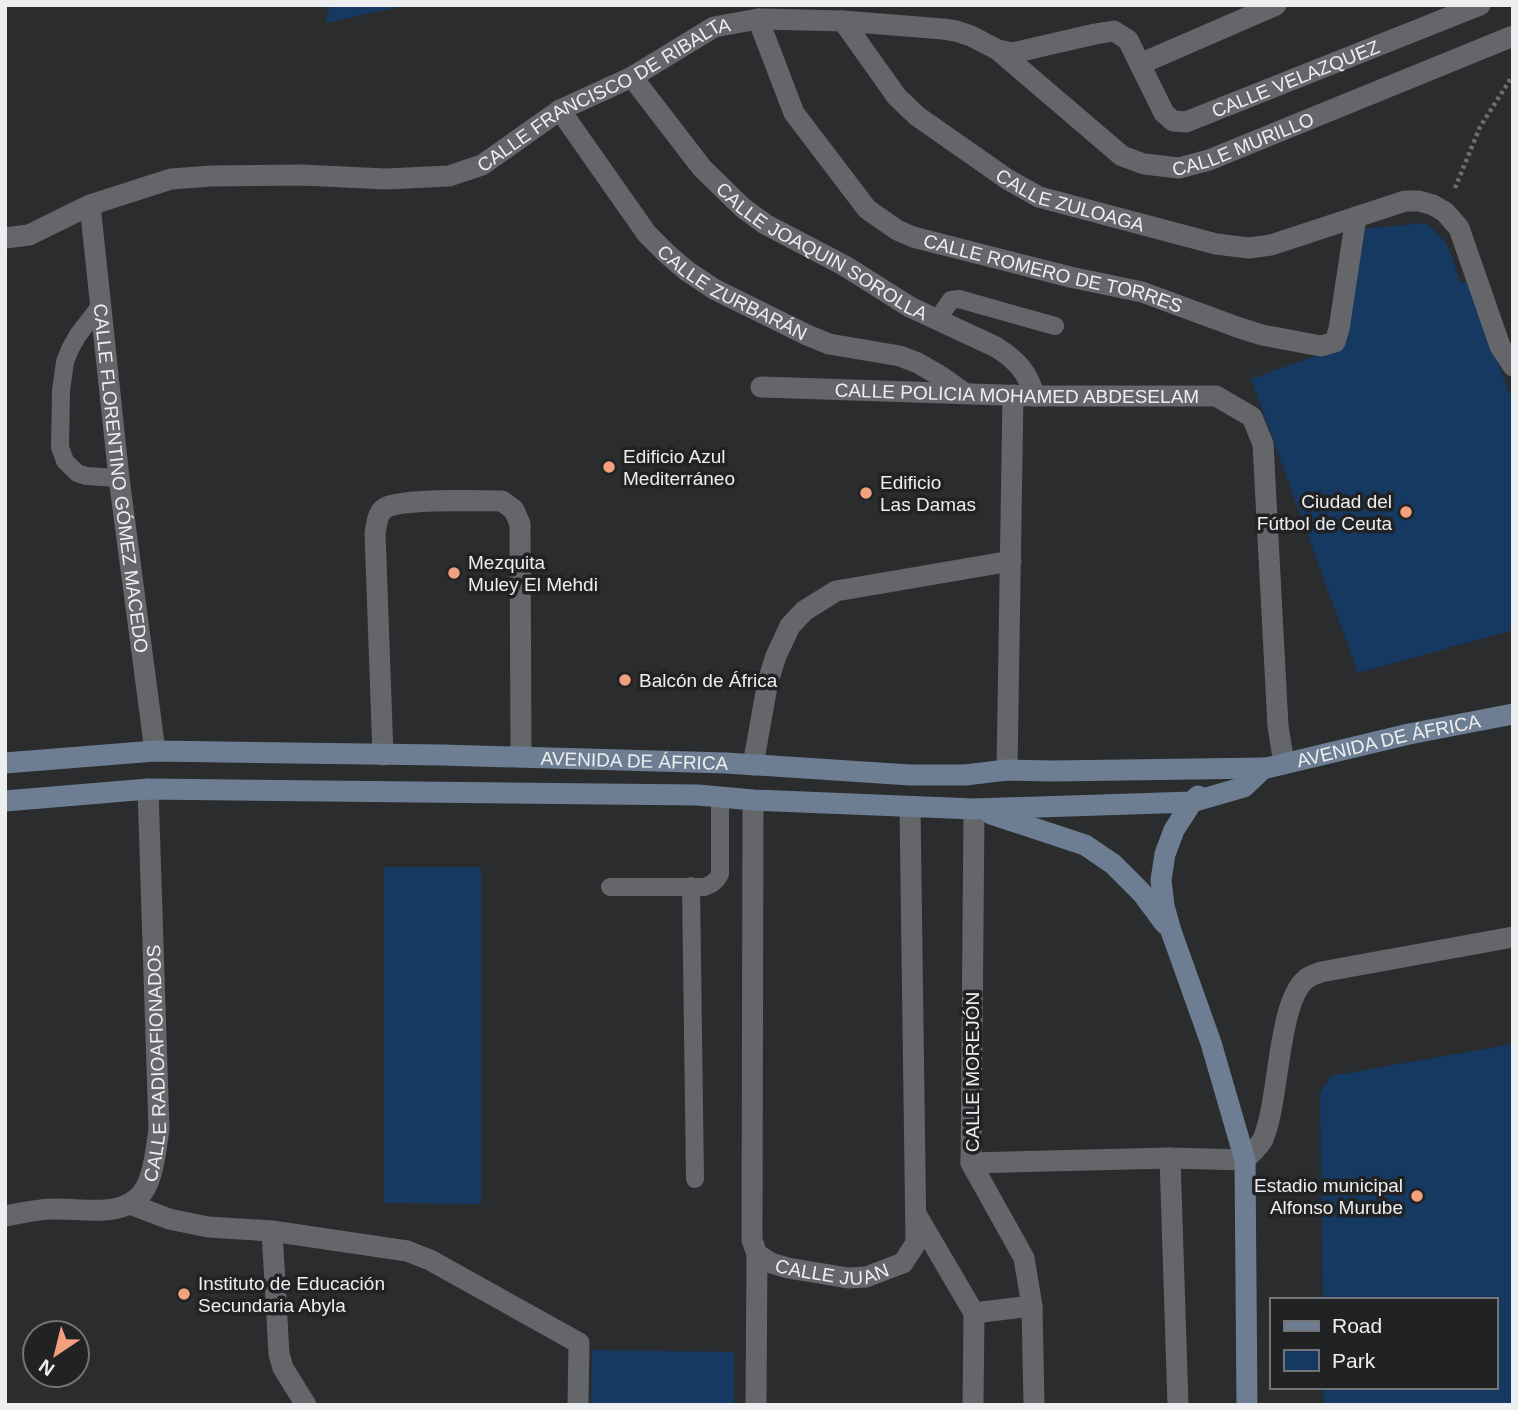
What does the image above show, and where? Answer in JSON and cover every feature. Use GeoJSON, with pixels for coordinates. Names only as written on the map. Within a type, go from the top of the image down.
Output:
{"type":"FeatureCollection","features":[{"type":"Feature","properties":{"kind":"main road","name":"AVENIDA DE ÁFRICA"},"geometry":{"type":"LineString","coordinates":[[5,801],[148,789],[698,795],[753,800],[974,809],[1192,802],[1216,778],[1409,734],[1513,714]]}},
{"type":"Feature","properties":{"kind":"main road","name":"AVENIDA DE ÁFRICA"},"geometry":{"type":"LineString","coordinates":[[5,763],[155,751],[726,763],[910,775],[965,775],[1007,770],[1274,766]]}},
{"type":"Feature","properties":{"kind":"main road"},"geometry":{"type":"LineString","coordinates":[[1192,802],[1174,830],[1165,854],[1161,880],[1171,931],[1211,1043],[1245,1160],[1247,1405]]}},
{"type":"Feature","properties":{"kind":"main road"},"geometry":{"type":"LineString","coordinates":[[974,809],[1085,845],[1113,864],[1142,893],[1171,931]]}},
{"type":"Feature","properties":{"kind":"street"},"geometry":{"type":"LineString","coordinates":[[1140,64],[1276,5]]}},
{"type":"Feature","properties":{"kind":"street","name":"CALLE VELAZQUEZ"},"geometry":{"type":"LineString","coordinates":[[1140,64],[1164,113],[1173,121],[1186,122],[1480,5]]}},
{"type":"Feature","properties":{"kind":"street","name":"CALLE FRANCISCO DE RIBALTA"},"geometry":{"type":"LineString","coordinates":[[5,239],[29,235],[90,205],[171,179],[302,175],[386,179],[449,176],[482,165],[560,110],[632,77],[713,27],[758,19],[843,21],[956,31],[998,50],[1013,53],[1114,31],[1128,40],[1140,64]]}},
{"type":"Feature","properties":{"kind":"street","name":"CALLE ROMERO DE TORRES"},"geometry":{"type":"LineString","coordinates":[[758,19],[794,113],[867,209],[897,230],[913,237],[1070,277],[1142,292],[1262,335],[1321,346],[1335,342],[1339,329],[1356,217]]}},
{"type":"Feature","properties":{"kind":"street","name":"CALLE ZULOAGA"},"geometry":{"type":"LineString","coordinates":[[843,21],[906,107],[1007,179],[1039,197],[1216,244],[1249,248],[1270,245],[1405,201],[1419,201],[1445,212]]}},
{"type":"Feature","properties":{"kind":"street","name":"CALLE MURILLO"},"geometry":{"type":"LineString","coordinates":[[998,50],[1122,156],[1144,164],[1179,168],[1209,160],[1513,36]]}},
{"type":"Feature","properties":{"kind":"street","name":"CALLE JOAQUIN SOROLLA"},"geometry":{"type":"LineString","coordinates":[[632,77],[702,168],[742,207],[765,225],[845,267],[910,307],[996,347],[1020,365],[1029,378],[1035,396]]}},
{"type":"Feature","properties":{"kind":"street","name":"CALLE ZURBARÁN"},"geometry":{"type":"LineString","coordinates":[[560,110],[647,234],[687,271],[714,289],[807,335],[829,344],[900,356],[942,377],[963,393]]}},
{"type":"Feature","properties":{"kind":"street","name":"CALLE FLORENTINO GÓMEZ MACEDO"},"geometry":{"type":"LineString","coordinates":[[90,205],[119,478],[155,751]]}},
{"type":"Feature","properties":{"kind":"street"},"geometry":{"type":"LineString","coordinates":[[1445,212],[1453,219],[1464,238],[1500,346],[1513,366]]}},
{"type":"Feature","properties":{"kind":"street","name":"CALLE POLICIA MOHAMED ABDESELAM"},"geometry":{"type":"LineString","coordinates":[[761,387],[1035,396],[1216,396],[1252,417],[1263,444],[1278,726],[1274,766]]}},
{"type":"Feature","properties":{"kind":"street"},"geometry":{"type":"LineString","coordinates":[[1007,770],[1013,395]]}},
{"type":"Feature","properties":{"kind":"street"},"geometry":{"type":"LineString","coordinates":[[383,755],[375,533],[379,516],[384,508],[402,503],[502,501],[514,510],[520,524],[521,757]]}},
{"type":"Feature","properties":{"kind":"street"},"geometry":{"type":"LineString","coordinates":[[753,765],[768,681],[776,656],[790,626],[804,611],[836,591],[1011,561]]}},
{"type":"Feature","properties":{"kind":"street","name":"CALLE RADIOAFIONADOS"},"geometry":{"type":"LineString","coordinates":[[5,1216],[52,1209],[107,1210],[130,1204],[143,1192],[154,1165],[159,1129],[148,789]]}},
{"type":"Feature","properties":{"kind":"street","name":"CALLE JUAN"},"geometry":{"type":"LineString","coordinates":[[753,800],[752,1240],[757,1254],[771,1263],[848,1278],[866,1277],[904,1263],[916,1243],[910,807]]}},
{"type":"Feature","properties":{"kind":"street","name":"CALLE MOREJÓN"},"geometry":{"type":"LineString","coordinates":[[974,809],[971,1163],[1024,1258],[1032,1306],[1034,1405]]}},
{"type":"Feature","properties":{"kind":"street"},"geometry":{"type":"LineString","coordinates":[[971,1163],[1170,1158],[1245,1160],[1262,1142],[1270,1117],[1287,1017],[1293,997],[1306,978],[1321,972],[1513,937]]}},
{"type":"Feature","properties":{"kind":"street"},"geometry":{"type":"LineString","coordinates":[[1170,1158],[1178,1405]]}},
{"type":"Feature","properties":{"kind":"street"},"geometry":{"type":"LineString","coordinates":[[130,1204],[169,1219],[208,1227],[272,1231],[407,1251],[430,1260],[579,1343],[578,1405]]}},
{"type":"Feature","properties":{"kind":"street"},"geometry":{"type":"LineString","coordinates":[[915,1212],[974,1313],[973,1405]]}},
{"type":"Feature","properties":{"kind":"street"},"geometry":{"type":"LineString","coordinates":[[272,1231],[279,1354],[283,1368],[306,1405]]}},
{"type":"Feature","properties":{"kind":"street"},"geometry":{"type":"LineString","coordinates":[[756,1405],[757,1254]]}},
{"type":"Feature","properties":{"kind":"street"},"geometry":{"type":"LineString","coordinates":[[974,1313],[1032,1306]]}},
{"type":"Feature","properties":{"kind":"lane"},"geometry":{"type":"LineString","coordinates":[[937,320],[951,300],[959,299],[1055,326]]}},
{"type":"Feature","properties":{"kind":"lane"},"geometry":{"type":"LineString","coordinates":[[101,305],[78,335],[65,362],[61,391],[60,447],[65,461],[77,473],[119,478]]}},
{"type":"Feature","properties":{"kind":"lane"},"geometry":{"type":"LineString","coordinates":[[610,887],[704,887],[712,884],[720,874],[720,797]]}},
{"type":"Feature","properties":{"kind":"lane"},"geometry":{"type":"LineString","coordinates":[[691,886],[695,1180]]}},
{"type":"Feature","properties":{"kind":"path"},"geometry":{"type":"LineString","coordinates":[[1445,212],[1480,127],[1513,75]]}},
{"type":"Feature","properties":{"kind":"green space"},"geometry":{"type":"Polygon","coordinates":[[[330,5],[408,5],[326,23],[330,5]]]}},
{"type":"Feature","properties":{"kind":"green space","name":"Ciudad del Fútbol de Ceuta"},"geometry":{"type":"Polygon","coordinates":[[[1424,223],[1445,242],[1460,283],[1468,281],[1509,392],[1513,393],[1513,630],[1358,673],[1251,379],[1342,346],[1361,229],[1424,223]]]}},
{"type":"Feature","properties":{"kind":"green space"},"geometry":{"type":"Polygon","coordinates":[[[384,867],[481,867],[481,1204],[384,1203],[384,867]]]}},
{"type":"Feature","properties":{"kind":"green space","name":"Estadio municipal Alfonso Murube"},"geometry":{"type":"Polygon","coordinates":[[[1513,1044],[1513,1405],[1324,1405],[1323,1389],[1497,1389],[1497,1298],[1323,1298],[1320,1093],[1331,1076],[1513,1044]]]}},
{"type":"Feature","properties":{"kind":"green space"},"geometry":{"type":"Polygon","coordinates":[[[592,1350],[734,1352],[734,1405],[591,1405],[592,1350]]]}},
{"type":"Feature","properties":{"kind":"place","name":"Edificio Azul Mediterráneo"},"geometry":{"type":"Point","coordinates":[609,467]}},
{"type":"Feature","properties":{"kind":"place","name":"Edificio Las Damas"},"geometry":{"type":"Point","coordinates":[866,493]}},
{"type":"Feature","properties":{"kind":"place","name":"Ciudad del Fútbol de Ceuta"},"geometry":{"type":"Point","coordinates":[1406,512]}},
{"type":"Feature","properties":{"kind":"place","name":"Mezquita Muley El Mehdi"},"geometry":{"type":"Point","coordinates":[454,573]}},
{"type":"Feature","properties":{"kind":"place","name":"Balcón de África"},"geometry":{"type":"Point","coordinates":[625,680]}},
{"type":"Feature","properties":{"kind":"place","name":"Estadio municipal Alfonso Murube"},"geometry":{"type":"Point","coordinates":[1417,1196]}},
{"type":"Feature","properties":{"kind":"place","name":"Instituto de Educación Secundaria Abyla"},"geometry":{"type":"Point","coordinates":[184,1294]}}]}
